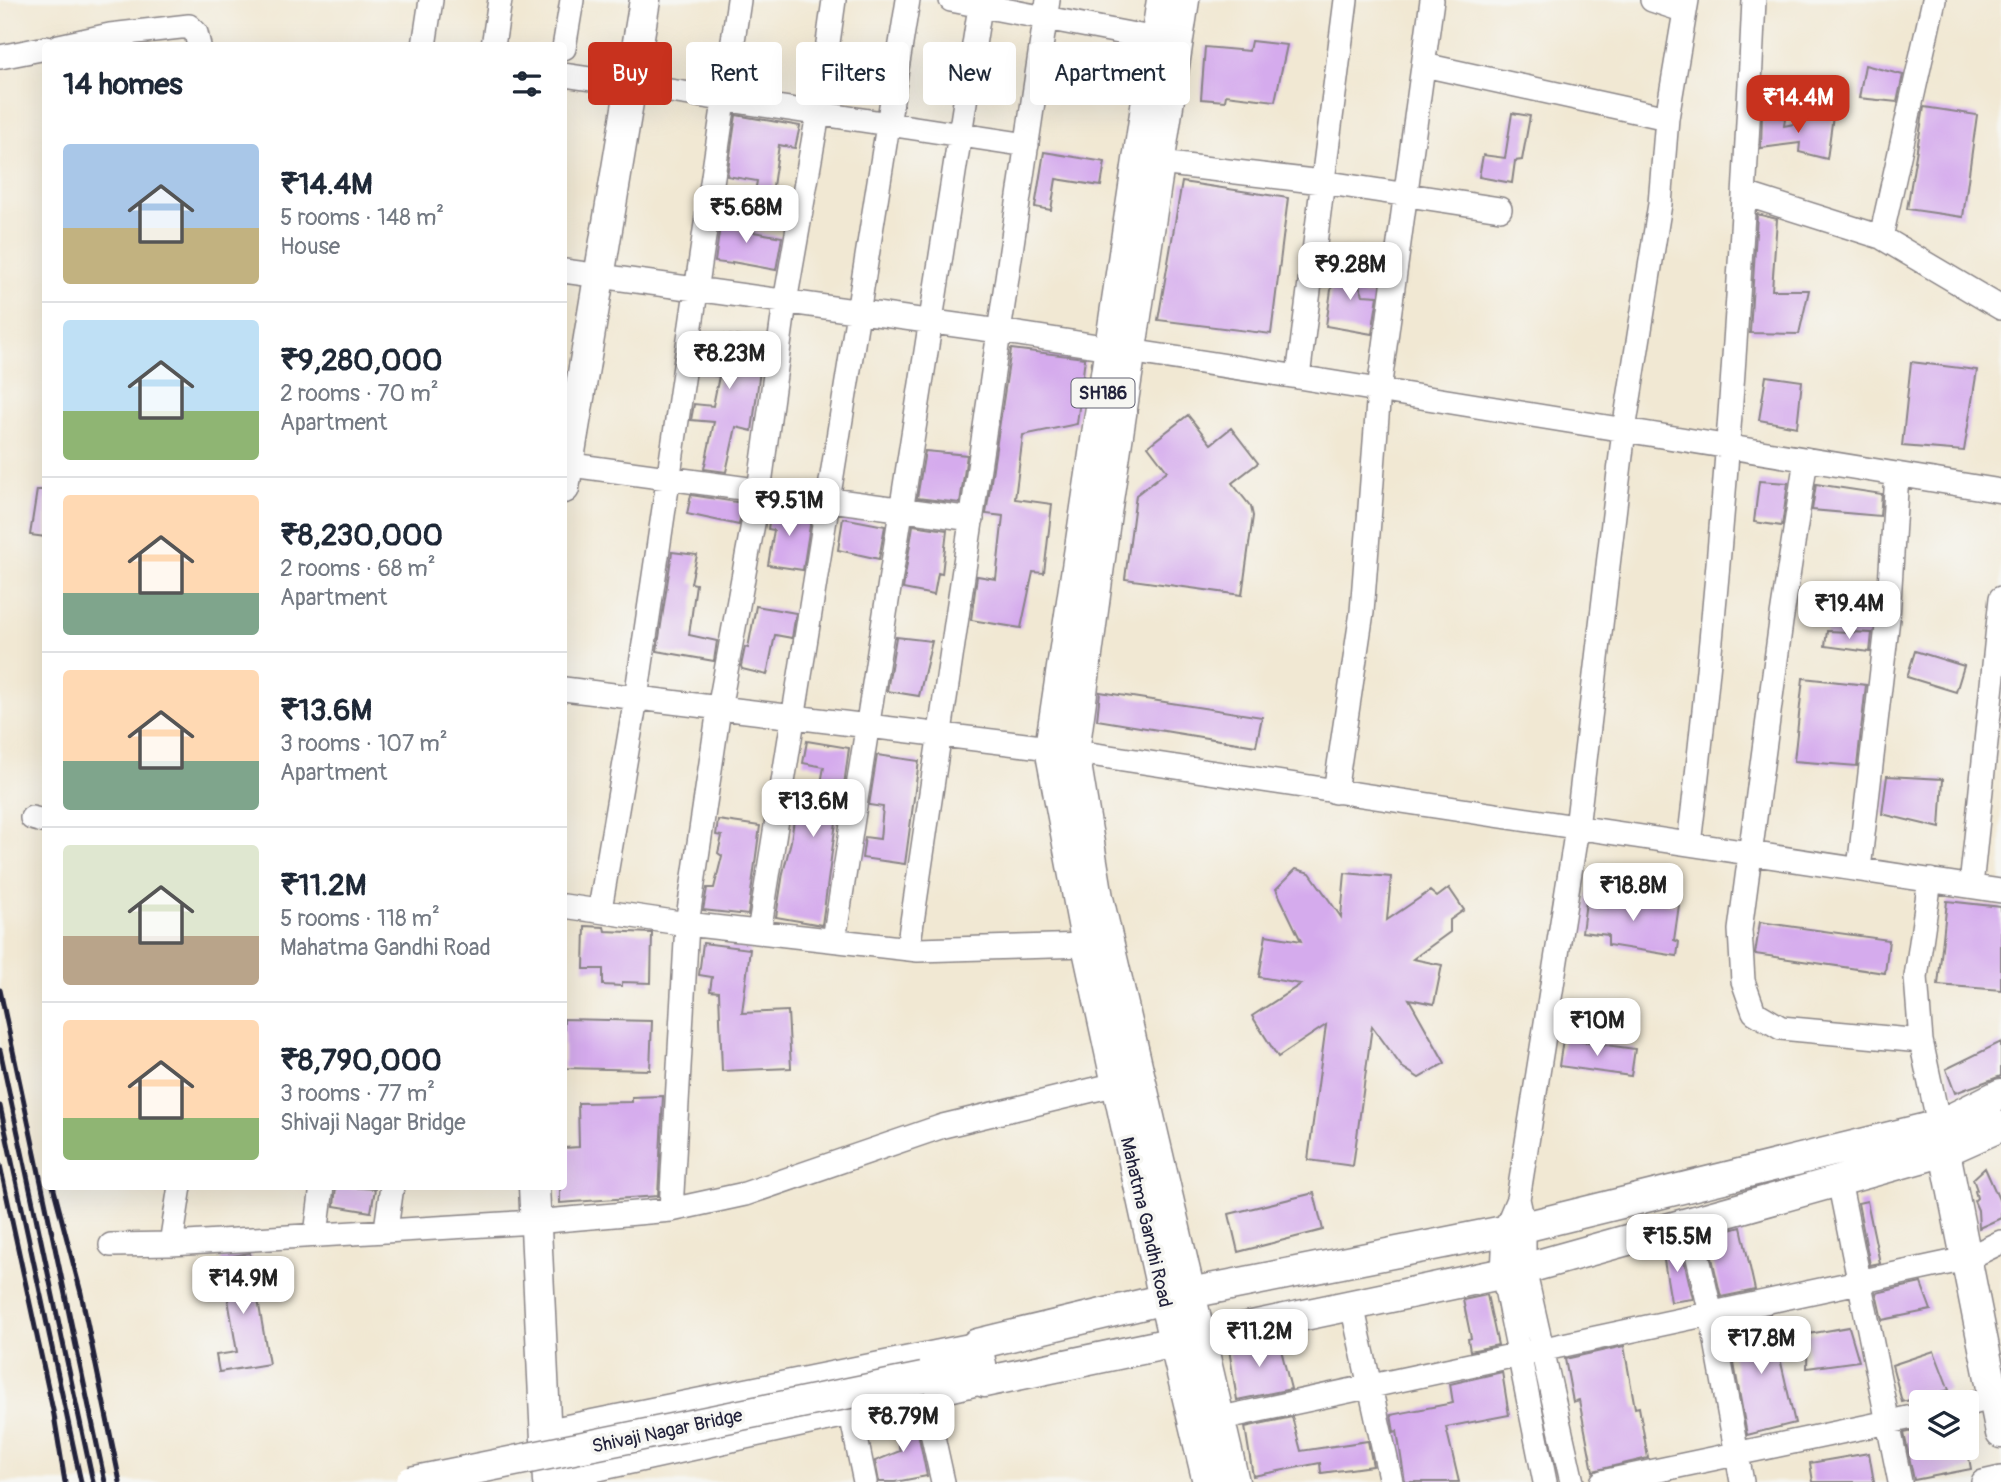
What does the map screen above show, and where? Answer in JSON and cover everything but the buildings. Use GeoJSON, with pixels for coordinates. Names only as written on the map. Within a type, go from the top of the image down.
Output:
{"type":"FeatureCollection","features":[{"type":"Feature","properties":{"kind":"main road"},"geometry":{"type":"LineString","coordinates":[[638,42],[645,0]]}},
{"type":"Feature","properties":{"kind":"main road","name":"SH186"},"geometry":{"type":"LineString","coordinates":[[1117,1084],[1097,943],[1062,750],[1120,351],[1162,0]]}},
{"type":"Feature","properties":{"kind":"main road"},"geometry":{"type":"LineString","coordinates":[[1120,351],[1160,163],[1184,0]]}},
{"type":"Feature","properties":{"kind":"main road"},"geometry":{"type":"LineString","coordinates":[[567,461],[628,105]]}},
{"type":"Feature","properties":{"kind":"main road"},"geometry":{"type":"LineString","coordinates":[[1097,943],[1208,1421],[1234,1482]]}},
{"type":"Feature","properties":{"kind":"main road","name":"Mahatma Gandhi Road"},"geometry":{"type":"LineString","coordinates":[[1117,1084],[1177,1296]]}},
{"type":"Feature","properties":{"kind":"main road"},"geometry":{"type":"LineString","coordinates":[[981,1363],[1187,1338],[1514,1271],[1839,1181],[1942,1138],[2001,1094]]}},
{"type":"Feature","properties":{"kind":"main road"},"geometry":{"type":"LineString","coordinates":[[981,1363],[1177,1296],[1516,1219],[2001,1126]]}},
{"type":"Feature","properties":{"kind":"main road"},"geometry":{"type":"LineString","coordinates":[[1942,1138],[1966,1259],[1994,1361],[1980,1401],[2001,1433]]}},
{"type":"Feature","properties":{"kind":"main road"},"geometry":{"type":"LineString","coordinates":[[534,1190],[548,1481]]}},
{"type":"Feature","properties":{"kind":"main road","name":"Shivaji Nagar Bridge"},"geometry":{"type":"LineString","coordinates":[[411,1482],[923,1387],[981,1363]]}},
{"type":"Feature","properties":{"kind":"main road"},"geometry":{"type":"LineString","coordinates":[[1208,1421],[1208,1482]]}},
{"type":"Feature","properties":{"kind":"street"},"geometry":{"type":"LineString","coordinates":[[425,42],[431,0]]}},
{"type":"Feature","properties":{"kind":"street"},"geometry":{"type":"LineString","coordinates":[[494,42],[500,0]]}},
{"type":"Feature","properties":{"kind":"street"},"geometry":{"type":"LineString","coordinates":[[565,42],[572,0]]}},
{"type":"Feature","properties":{"kind":"street"},"geometry":{"type":"LineString","coordinates":[[733,42],[739,0]]}},
{"type":"Feature","properties":{"kind":"street"},"geometry":{"type":"LineString","coordinates":[[671,1210],[687,924],[719,709],[759,491],[785,302],[818,114],[834,0]]}},
{"type":"Feature","properties":{"kind":"street"},"geometry":{"type":"LineString","coordinates":[[759,932],[908,0]]}},
{"type":"Feature","properties":{"kind":"street"},"geometry":{"type":"LineString","coordinates":[[951,0],[1047,9],[1156,39]]}},
{"type":"Feature","properties":{"kind":"street"},"geometry":{"type":"LineString","coordinates":[[1298,377],[1346,0]]}},
{"type":"Feature","properties":{"kind":"street"},"geometry":{"type":"LineString","coordinates":[[1335,792],[1362,612],[1379,390],[1432,0]]}},
{"type":"Feature","properties":{"kind":"street"},"geometry":{"type":"LineString","coordinates":[[1545,1482],[1519,1355],[1514,1271],[1516,1219],[1577,828],[1624,430],[1660,204],[1667,118],[1686,6],[1652,0]]}},
{"type":"Feature","properties":{"kind":"street"},"geometry":{"type":"LineString","coordinates":[[1689,844],[1716,605],[1745,194],[1754,0]]}},
{"type":"Feature","properties":{"kind":"street"},"geometry":{"type":"LineString","coordinates":[[1881,237],[1934,0]]}},
{"type":"Feature","properties":{"kind":"street"},"geometry":{"type":"LineString","coordinates":[[834,940],[980,3]]}},
{"type":"Feature","properties":{"kind":"street"},"geometry":{"type":"LineString","coordinates":[[908,949],[1047,9]]}},
{"type":"Feature","properties":{"kind":"street"},"geometry":{"type":"LineString","coordinates":[[111,40],[189,26],[196,33],[198,42]]}},
{"type":"Feature","properties":{"kind":"street"},"geometry":{"type":"LineString","coordinates":[[0,57],[42,49]]}},
{"type":"Feature","properties":{"kind":"street"},"geometry":{"type":"LineString","coordinates":[[1424,65],[1667,118]]}},
{"type":"Feature","properties":{"kind":"street"},"geometry":{"type":"LineString","coordinates":[[567,75],[588,79]]}},
{"type":"Feature","properties":{"kind":"street"},"geometry":{"type":"LineString","coordinates":[[600,909],[636,698],[723,105]]}},
{"type":"Feature","properties":{"kind":"street"},"geometry":{"type":"LineString","coordinates":[[758,105],[1027,145]]}},
{"type":"Feature","properties":{"kind":"street"},"geometry":{"type":"LineString","coordinates":[[1160,163],[1322,182],[1500,209]]}},
{"type":"Feature","properties":{"kind":"street"},"geometry":{"type":"LineString","coordinates":[[1745,194],[1881,237],[2001,308]]}},
{"type":"Feature","properties":{"kind":"street"},"geometry":{"type":"LineString","coordinates":[[567,271],[999,331],[2001,491]]}},
{"type":"Feature","properties":{"kind":"street"},"geometry":{"type":"LineString","coordinates":[[1806,459],[1749,853],[1740,930],[1743,981],[1754,1012],[1781,1028],[1921,1041]]}},
{"type":"Feature","properties":{"kind":"street"},"geometry":{"type":"LineString","coordinates":[[567,473],[668,479],[971,519]]}},
{"type":"Feature","properties":{"kind":"street"},"geometry":{"type":"LineString","coordinates":[[1859,869],[1888,618],[1896,474]]}},
{"type":"Feature","properties":{"kind":"street"},"geometry":{"type":"LineString","coordinates":[[1971,886],[2001,598]]}},
{"type":"Feature","properties":{"kind":"street"},"geometry":{"type":"LineString","coordinates":[[567,689],[1062,750],[2001,891]]}},
{"type":"Feature","properties":{"kind":"street"},"geometry":{"type":"LineString","coordinates":[[1930,880],[1916,977],[1921,1041],[1942,1138]]}},
{"type":"Feature","properties":{"kind":"street"},"geometry":{"type":"LineString","coordinates":[[567,906],[600,909],[687,924],[908,949],[1097,943]]}},
{"type":"Feature","properties":{"kind":"street"},"geometry":{"type":"LineString","coordinates":[[111,1245],[171,1244],[534,1222],[671,1210],[745,1194],[943,1126],[1117,1084]]}},
{"type":"Feature","properties":{"kind":"street"},"geometry":{"type":"LineString","coordinates":[[1839,1181],[1900,1482]]}},
{"type":"Feature","properties":{"kind":"street"},"geometry":{"type":"LineString","coordinates":[[171,1244],[179,1190]]}},
{"type":"Feature","properties":{"kind":"street"},"geometry":{"type":"LineString","coordinates":[[316,1234],[322,1190]]}},
{"type":"Feature","properties":{"kind":"street"},"geometry":{"type":"LineString","coordinates":[[386,1229],[391,1190]]}},
{"type":"Feature","properties":{"kind":"street"},"geometry":{"type":"LineString","coordinates":[[1690,1223],[1711,1314],[1742,1482]]}},
{"type":"Feature","properties":{"kind":"street"},"geometry":{"type":"LineString","coordinates":[[1208,1421],[1966,1259],[2001,1242]]}},
{"type":"Feature","properties":{"kind":"street"},"geometry":{"type":"LineString","coordinates":[[1514,1271],[1542,1350],[1572,1482]]}},
{"type":"Feature","properties":{"kind":"street"},"geometry":{"type":"LineString","coordinates":[[1352,1305],[1391,1482]]}},
{"type":"Feature","properties":{"kind":"street"},"geometry":{"type":"LineString","coordinates":[[545,1431],[981,1363]]}},
{"type":"Feature","properties":{"kind":"street"},"geometry":{"type":"LineString","coordinates":[[548,1481],[851,1414],[923,1387],[943,1482]]}},
{"type":"Feature","properties":{"kind":"street"},"geometry":{"type":"LineString","coordinates":[[851,1414],[865,1482]]}},
{"type":"Feature","properties":{"kind":"street"},"geometry":{"type":"LineString","coordinates":[[1602,1482],[1909,1418]]}},
{"type":"Feature","properties":{"kind":"street"},"geometry":{"type":"LineString","coordinates":[[1983,1482],[2001,1478]]}},
{"type":"Feature","properties":{"kind":"railway"},"geometry":{"type":"LineString","coordinates":[[0,990],[42,1187]]}},
{"type":"Feature","properties":{"kind":"railway"},"geometry":{"type":"LineString","coordinates":[[0,1050],[93,1482]]}},
{"type":"Feature","properties":{"kind":"railway"},"geometry":{"type":"LineString","coordinates":[[0,1106],[81,1482]]}},
{"type":"Feature","properties":{"kind":"railway"},"geometry":{"type":"LineString","coordinates":[[0,1165],[54,1415],[65,1482]]}},
{"type":"Feature","properties":{"kind":"railway"},"geometry":{"type":"LineString","coordinates":[[43,1190],[105,1482]]}},
{"type":"Feature","properties":{"kind":"railway"},"geometry":{"type":"LineString","coordinates":[[54,1190],[81,1293],[120,1482]]}}]}
